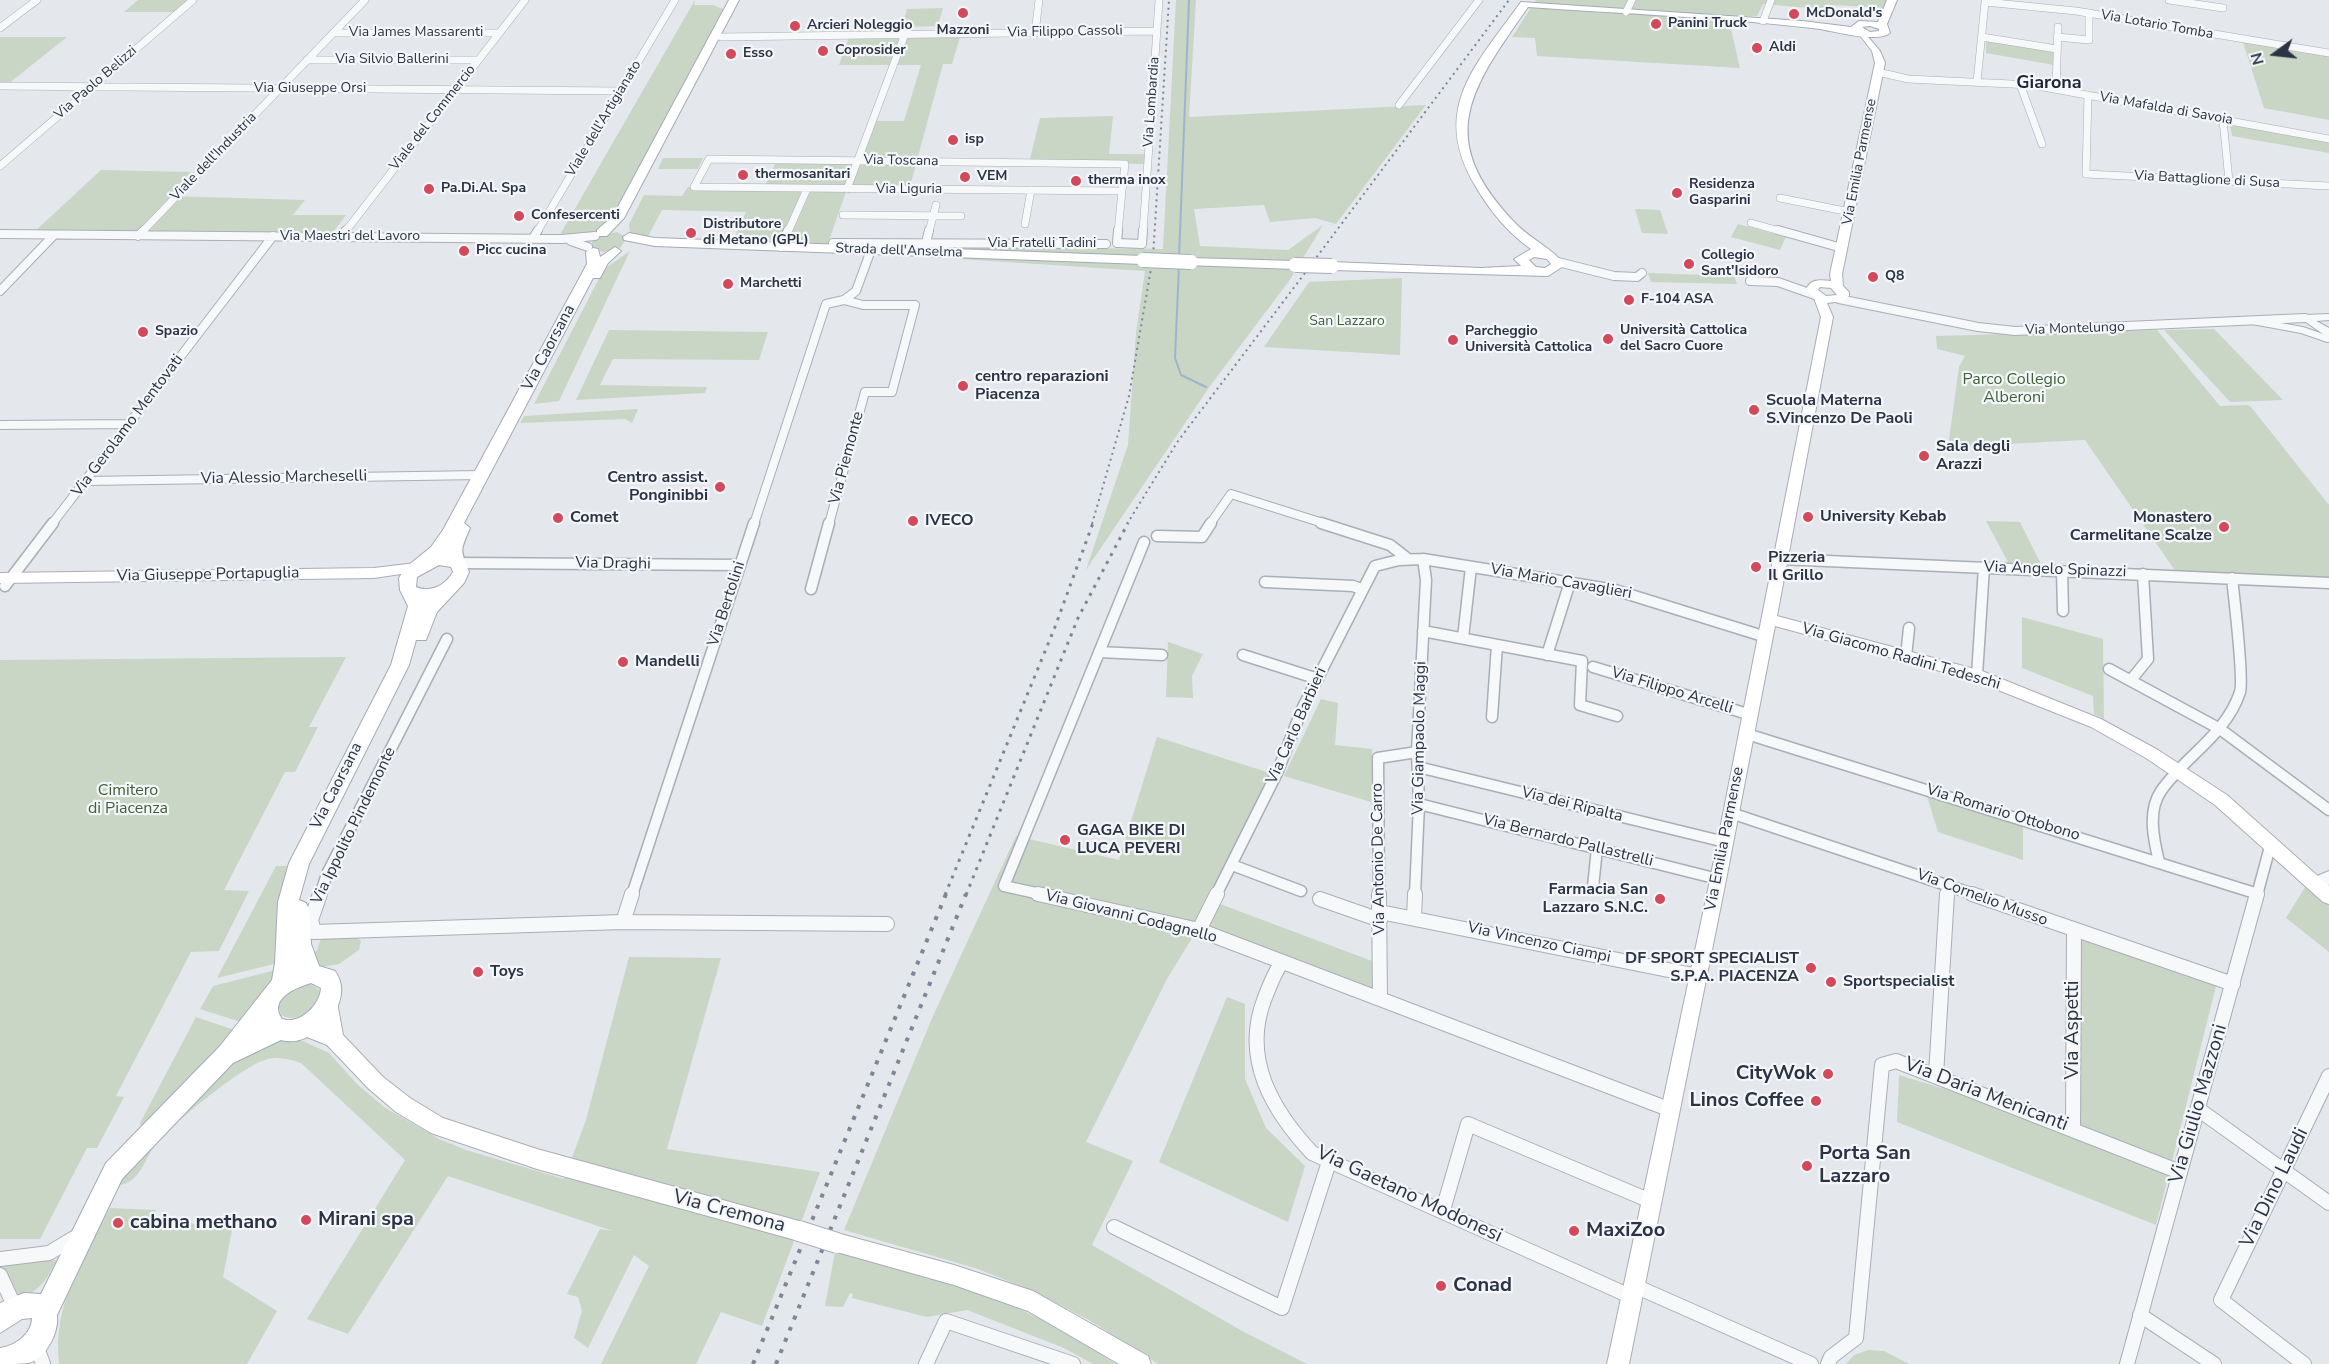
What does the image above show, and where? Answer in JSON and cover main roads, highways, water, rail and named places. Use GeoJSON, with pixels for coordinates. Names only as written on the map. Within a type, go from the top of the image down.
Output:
{"type":"FeatureCollection","features":[{"type":"Feature","properties":{"kind":"main road","name":"Via Caorsana"},"geometry":{"type":"LineString","coordinates":[[275,992],[286,963],[288,902],[298,863],[400,665],[417,606],[406,580],[437,551],[450,533],[594,264],[594,242],[618,218],[734,0]]}},
{"type":"Feature","properties":{"kind":"main road","name":"Via Caorsana"},"geometry":{"type":"LineString","coordinates":[[311,973],[303,957],[298,930],[300,897],[309,862],[410,663],[429,610],[445,591],[457,567],[454,545],[464,523],[603,261],[624,242],[624,221],[628,212],[740,0]]}},
{"type":"Feature","properties":{"kind":"main road"},"geometry":{"type":"LineString","coordinates":[[1471,271],[1552,271],[1558,262],[1512,226],[1473,175],[1462,150],[1459,126],[1461,106],[1471,85],[1527,2],[1626,12],[1882,31]]}},
{"type":"Feature","properties":{"kind":"main road"},"geometry":{"type":"LineString","coordinates":[[1860,28],[1890,5]]}},
{"type":"Feature","properties":{"kind":"main road"},"geometry":{"type":"LineString","coordinates":[[1876,51],[1890,5]]}},
{"type":"Feature","properties":{"kind":"main road"},"geometry":{"type":"LineString","coordinates":[[1860,28],[1876,51]]}},
{"type":"Feature","properties":{"kind":"main road","name":"Via Emilia Parmense"},"geometry":{"type":"LineString","coordinates":[[1618,1364],[1653,1202],[1768,619],[1836,298],[1836,274],[1879,67],[1876,51]]}},
{"type":"Feature","properties":{"kind":"main road"},"geometry":{"type":"LineString","coordinates":[[1512,226],[1513,235],[1532,270]]}},
{"type":"Feature","properties":{"kind":"main road"},"geometry":{"type":"LineString","coordinates":[[594,242],[615,231],[624,242]]}},
{"type":"Feature","properties":{"kind":"main road"},"geometry":{"type":"LineString","coordinates":[[594,242],[624,242]]}},
{"type":"Feature","properties":{"kind":"main road","name":"Strada dell'Anselma"},"geometry":{"type":"LineString","coordinates":[[624,242],[1471,271]]}},
{"type":"Feature","properties":{"kind":"main road"},"geometry":{"type":"LineString","coordinates":[[1471,271],[1532,253],[1546,253]]}},
{"type":"Feature","properties":{"kind":"main road"},"geometry":{"type":"LineString","coordinates":[[1818,290],[1836,274]]}},
{"type":"Feature","properties":{"kind":"main road"},"geometry":{"type":"LineString","coordinates":[[1818,290],[1836,298]]}},
{"type":"Feature","properties":{"kind":"main road"},"geometry":{"type":"LineString","coordinates":[[1818,290],[1836,298]]}},
{"type":"Feature","properties":{"kind":"main road"},"geometry":{"type":"LineString","coordinates":[[419,566],[439,559],[457,567]]}},
{"type":"Feature","properties":{"kind":"main road","name":"Via Giuseppe Portapuglia"},"geometry":{"type":"LineString","coordinates":[[4,582],[374,573],[419,566]]}},
{"type":"Feature","properties":{"kind":"main road","name":"Via Giuseppe Portapuglia"},"geometry":{"type":"LineString","coordinates":[[4,582],[388,581],[409,590]]}},
{"type":"Feature","properties":{"kind":"main road"},"geometry":{"type":"LineString","coordinates":[[409,590],[427,596],[445,591]]}},
{"type":"Feature","properties":{"kind":"main road","name":"Via Giacomo Radini Tedeschi"},"geometry":{"type":"LineString","coordinates":[[1768,619],[1977,675],[2096,723],[2179,771],[2221,800],[2271,843],[2322,881],[2329,897]]}},
{"type":"Feature","properties":{"kind":"main road"},"geometry":{"type":"LineString","coordinates":[[35,1307],[75,1246],[114,1171],[225,1055],[275,992],[291,979],[311,973],[327,978],[332,985],[330,1003],[334,1039],[303,1026]]}},
{"type":"Feature","properties":{"kind":"main road"},"geometry":{"type":"LineString","coordinates":[[275,992],[266,1007],[267,1022],[279,1030]]}},
{"type":"Feature","properties":{"kind":"main road"},"geometry":{"type":"LineString","coordinates":[[225,1055],[279,1030],[303,1026],[314,1020],[330,1003]]}},
{"type":"Feature","properties":{"kind":"main road","name":"Via Cremona"},"geometry":{"type":"LineString","coordinates":[[334,1039],[376,1083],[403,1105],[438,1125],[537,1159],[954,1275],[1032,1302],[1140,1364]]}},
{"type":"Feature","properties":{"kind":"main road"},"geometry":{"type":"LineString","coordinates":[[0,1320],[15,1308],[35,1307]]}},
{"type":"Feature","properties":{"kind":"main road"},"geometry":{"type":"LineString","coordinates":[[0,1361],[28,1355],[44,1329],[35,1307]]}},
{"type":"Feature","properties":{"kind":"waterway"},"geometry":{"type":"LineString","coordinates":[[1179,258],[1189,0]]}},
{"type":"Feature","properties":{"kind":"waterway"},"geometry":{"type":"LineString","coordinates":[[1179,265],[1175,358],[1181,375],[1206,387]]}},
{"type":"Feature","properties":{"kind":"railway"},"geometry":{"type":"LineString","coordinates":[[1092,524],[1129,396],[1153,257],[1169,0]]}},
{"type":"Feature","properties":{"kind":"railway"},"geometry":{"type":"LineString","coordinates":[[1313,262],[1509,0]]}},
{"type":"Feature","properties":{"kind":"railway"},"geometry":{"type":"LineString","coordinates":[[1127,524],[1178,441],[1308,269]]}},
{"type":"Feature","properties":{"kind":"railway"},"geometry":{"type":"LineString","coordinates":[[945,895],[1055,627],[1093,523]]}},
{"type":"Feature","properties":{"kind":"railway"},"geometry":{"type":"LineString","coordinates":[[966,895],[1078,618],[1128,523]]}},
{"type":"Feature","properties":{"kind":"railway"},"geometry":{"type":"LineString","coordinates":[[753,1364],[946,894]]}},
{"type":"Feature","properties":{"kind":"railway"},"geometry":{"type":"LineString","coordinates":[[776,1364],[966,894]]}},
{"type":"Feature","properties":{"kind":"place","name":"Mazzoni"},"geometry":{"type":"Point","coordinates":[963,13]}},
{"type":"Feature","properties":{"kind":"place","name":"McDonald's"},"geometry":{"type":"Point","coordinates":[1794,14]}},
{"type":"Feature","properties":{"kind":"place","name":"Panini Truck"},"geometry":{"type":"Point","coordinates":[1656,24]}},
{"type":"Feature","properties":{"kind":"place","name":"Arcieri Noleggio"},"geometry":{"type":"Point","coordinates":[795,26]}},
{"type":"Feature","properties":{"kind":"place","name":"Aldi"},"geometry":{"type":"Point","coordinates":[1757,48]}},
{"type":"Feature","properties":{"kind":"place","name":"Coprosider"},"geometry":{"type":"Point","coordinates":[823,51]}},
{"type":"Feature","properties":{"kind":"place","name":"Esso"},"geometry":{"type":"Point","coordinates":[731,54]}},
{"type":"Feature","properties":{"kind":"place","name":"isp"},"geometry":{"type":"Point","coordinates":[953,140]}},
{"type":"Feature","properties":{"kind":"place","name":"thermosanitari"},"geometry":{"type":"Point","coordinates":[743,175]}},
{"type":"Feature","properties":{"kind":"place","name":"VEM"},"geometry":{"type":"Point","coordinates":[965,177]}},
{"type":"Feature","properties":{"kind":"place","name":"therma inox"},"geometry":{"type":"Point","coordinates":[1076,181]}},
{"type":"Feature","properties":{"kind":"place","name":"Pa.Di.Al. Spa"},"geometry":{"type":"Point","coordinates":[429,189]}},
{"type":"Feature","properties":{"kind":"place","name":"Residenza Gasparini"},"geometry":{"type":"Point","coordinates":[1677,193]}},
{"type":"Feature","properties":{"kind":"place","name":"Confesercenti"},"geometry":{"type":"Point","coordinates":[519,216]}},
{"type":"Feature","properties":{"kind":"place","name":"Distributore di Metano (GPL)"},"geometry":{"type":"Point","coordinates":[691,233]}},
{"type":"Feature","properties":{"kind":"place","name":"Picc cucina"},"geometry":{"type":"Point","coordinates":[464,251]}},
{"type":"Feature","properties":{"kind":"place","name":"Collegio Sant'Isidoro"},"geometry":{"type":"Point","coordinates":[1689,264]}},
{"type":"Feature","properties":{"kind":"place","name":"Q8"},"geometry":{"type":"Point","coordinates":[1873,277]}},
{"type":"Feature","properties":{"kind":"place","name":"Marchetti"},"geometry":{"type":"Point","coordinates":[728,284]}},
{"type":"Feature","properties":{"kind":"place","name":"F-104 ASA"},"geometry":{"type":"Point","coordinates":[1629,300]}},
{"type":"Feature","properties":{"kind":"place","name":"Spazio"},"geometry":{"type":"Point","coordinates":[143,332]}},
{"type":"Feature","properties":{"kind":"place","name":"Università Cattolica del Sacro Cuore"},"geometry":{"type":"Point","coordinates":[1608,339]}},
{"type":"Feature","properties":{"kind":"place","name":"Parcheggio Università Cattolica"},"geometry":{"type":"Point","coordinates":[1453,340]}},
{"type":"Feature","properties":{"kind":"place","name":"centro reparazioni Piacenza"},"geometry":{"type":"Point","coordinates":[963,386]}},
{"type":"Feature","properties":{"kind":"place","name":"Scuola Materna S.Vincenzo De Paoli"},"geometry":{"type":"Point","coordinates":[1754,410]}},
{"type":"Feature","properties":{"kind":"place","name":"Sala degli Arazzi"},"geometry":{"type":"Point","coordinates":[1924,456]}},
{"type":"Feature","properties":{"kind":"place","name":"Centro assist. Ponginibbi"},"geometry":{"type":"Point","coordinates":[720,487]}},
{"type":"Feature","properties":{"kind":"place","name":"University Kebab"},"geometry":{"type":"Point","coordinates":[1808,517]}},
{"type":"Feature","properties":{"kind":"place","name":"Comet"},"geometry":{"type":"Point","coordinates":[558,518]}},
{"type":"Feature","properties":{"kind":"place","name":"IVECO"},"geometry":{"type":"Point","coordinates":[913,521]}},
{"type":"Feature","properties":{"kind":"place","name":"Monastero Carmelitane Scalze"},"geometry":{"type":"Point","coordinates":[2224,527]}},
{"type":"Feature","properties":{"kind":"place","name":"Pizzeria Il Grillo"},"geometry":{"type":"Point","coordinates":[1756,567]}},
{"type":"Feature","properties":{"kind":"place","name":"Mandelli"},"geometry":{"type":"Point","coordinates":[623,662]}},
{"type":"Feature","properties":{"kind":"place","name":"GAGA BIKE DI LUCA PEVERI"},"geometry":{"type":"Point","coordinates":[1065,840]}},
{"type":"Feature","properties":{"kind":"place","name":"Farmacia San Lazzaro S.N.C."},"geometry":{"type":"Point","coordinates":[1660,899]}},
{"type":"Feature","properties":{"kind":"place","name":"DF SPORT SPECIALIST S.P.A. PIACENZA"},"geometry":{"type":"Point","coordinates":[1811,968]}},
{"type":"Feature","properties":{"kind":"place","name":"Toys"},"geometry":{"type":"Point","coordinates":[478,972]}},
{"type":"Feature","properties":{"kind":"place","name":"Sportspecialist"},"geometry":{"type":"Point","coordinates":[1831,982]}},
{"type":"Feature","properties":{"kind":"place","name":"CityWok"},"geometry":{"type":"Point","coordinates":[1828,1074]}},
{"type":"Feature","properties":{"kind":"place","name":"Linos Coffee"},"geometry":{"type":"Point","coordinates":[1816,1101]}},
{"type":"Feature","properties":{"kind":"place","name":"Porta San Lazzaro"},"geometry":{"type":"Point","coordinates":[1807,1166]}},
{"type":"Feature","properties":{"kind":"place","name":"Mirani spa"},"geometry":{"type":"Point","coordinates":[306,1220]}},
{"type":"Feature","properties":{"kind":"place","name":"cabina methano"},"geometry":{"type":"Point","coordinates":[118,1223]}},
{"type":"Feature","properties":{"kind":"place","name":"MaxiZoo"},"geometry":{"type":"Point","coordinates":[1574,1231]}},
{"type":"Feature","properties":{"kind":"place","name":"Conad"},"geometry":{"type":"Point","coordinates":[1441,1286]}},
{"type":"Feature","properties":{"kind":"district","name":"Giarona"},"geometry":{"type":"Point","coordinates":[2049,84]}},
{"type":"Feature","properties":{"kind":"park label","name":"San Lazzaro"},"geometry":{"type":"Point","coordinates":[1347,322]}},
{"type":"Feature","properties":{"kind":"park label","name":"Parco Collegio Alberoni"},"geometry":{"type":"Point","coordinates":[2014,389]}},
{"type":"Feature","properties":{"kind":"park label","name":"Cimitero di Piacenza"},"geometry":{"type":"Point","coordinates":[128,800]}}]}
